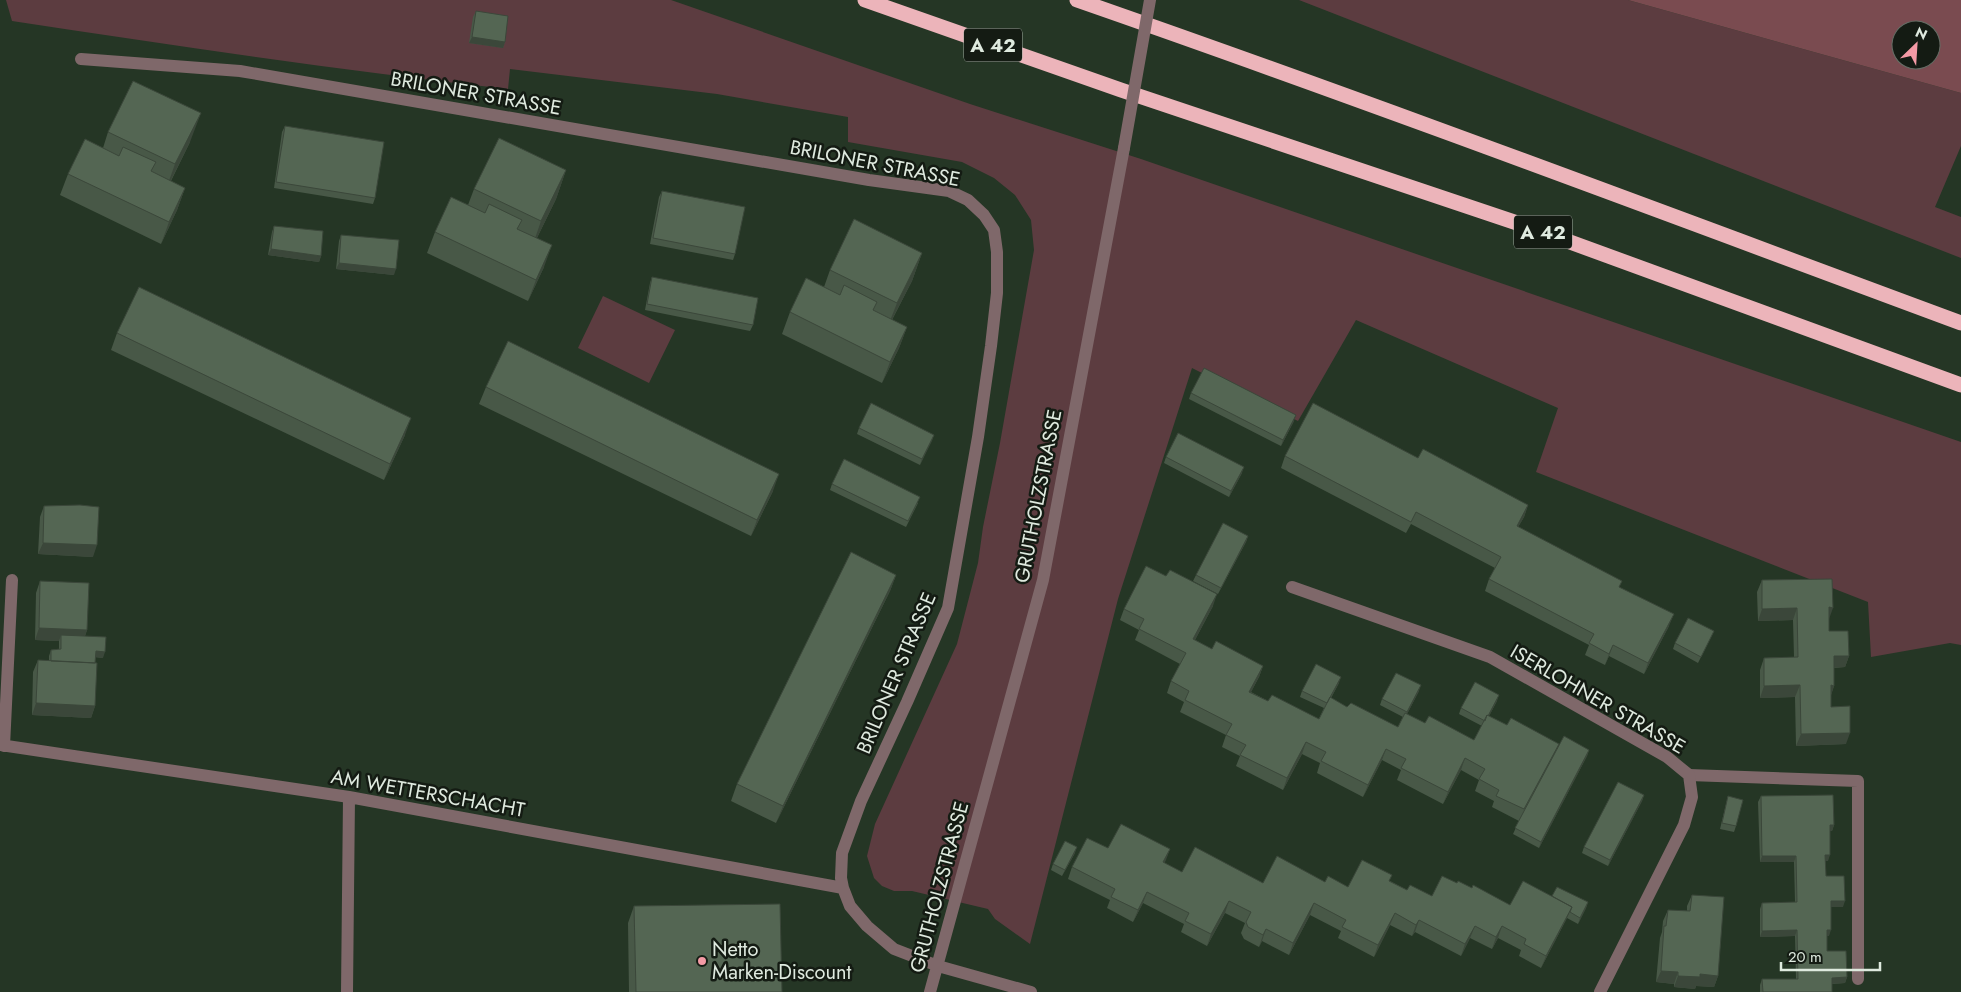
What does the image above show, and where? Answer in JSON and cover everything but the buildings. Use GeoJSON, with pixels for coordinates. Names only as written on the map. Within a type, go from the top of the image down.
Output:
{"type":"FeatureCollection","features":[{"type":"Feature","properties":{"kind":"highway","name":"A 42"},"geometry":{"type":"LineString","coordinates":[[865,0],[1121,90],[1529,227],[1961,385]]}},
{"type":"Feature","properties":{"kind":"highway"},"geometry":{"type":"LineString","coordinates":[[1077,0],[1219,49],[1490,148],[1961,323]]}},
{"type":"Feature","properties":{"kind":"street","name":"GRUTHOLZSTRASSE"},"geometry":{"type":"LineString","coordinates":[[930,992],[1042,580],[1124,148],[1150,0]]}},
{"type":"Feature","properties":{"kind":"street","name":"BRILONER STRASSE"},"geometry":{"type":"LineString","coordinates":[[82,59],[240,71],[949,192],[968,200],[984,215],[994,230],[997,252],[996,293],[991,346],[978,437],[948,608],[861,801],[842,853],[843,888],[850,906],[867,926],[894,949],[938,966]]}},
{"type":"Feature","properties":{"kind":"street","name":"AM WETTERSCHACHT"},"geometry":{"type":"LineString","coordinates":[[12,580],[2,745],[349,797],[843,888]]}},
{"type":"Feature","properties":{"kind":"street","name":"ISERLOHNER STRASSE"},"geometry":{"type":"LineString","coordinates":[[1292,587],[1490,657],[1667,757],[1689,775],[1692,797],[1684,825],[1600,992]]}},
{"type":"Feature","properties":{"kind":"street"},"geometry":{"type":"LineString","coordinates":[[1689,775],[1858,781],[1858,979]]}},
{"type":"Feature","properties":{"kind":"street"},"geometry":{"type":"LineString","coordinates":[[347,992],[349,797]]}},
{"type":"Feature","properties":{"kind":"street"},"geometry":{"type":"LineString","coordinates":[[938,966],[1031,992]]}},
{"type":"Feature","properties":{"kind":"shaded area"},"geometry":{"type":"Polygon","coordinates":[[[6,0],[671,0],[970,104],[1141,159],[1961,442],[1961,645],[1950,643],[1871,657],[1868,602],[1536,472],[1558,408],[1356,320],[1298,421],[1192,368],[1118,599],[1030,944],[995,919],[988,909],[912,891],[894,891],[882,886],[874,878],[867,856],[875,824],[957,644],[978,563],[1034,250],[1031,220],[1015,195],[994,178],[962,162],[848,142],[848,117],[717,94],[510,69],[508,89],[260,58],[12,21],[6,0]]]}},
{"type":"Feature","properties":{"kind":"shaded area"},"geometry":{"type":"Polygon","coordinates":[[[1299,0],[1628,0],[1961,93],[1961,146],[1935,207],[1961,217],[1961,258],[1299,0]]]}},
{"type":"Feature","properties":{"kind":"shaded area"},"geometry":{"type":"Polygon","coordinates":[[[1628,0],[1961,0],[1961,93],[1628,0]]]}},
{"type":"Feature","properties":{"kind":"shaded area"},"geometry":{"type":"Polygon","coordinates":[[[603,296],[675,330],[649,383],[578,348],[603,296]]]}},
{"type":"Feature","properties":{"kind":"place","name":"Netto Marken-Discount"},"geometry":{"type":"Point","coordinates":[702,961]}}]}
